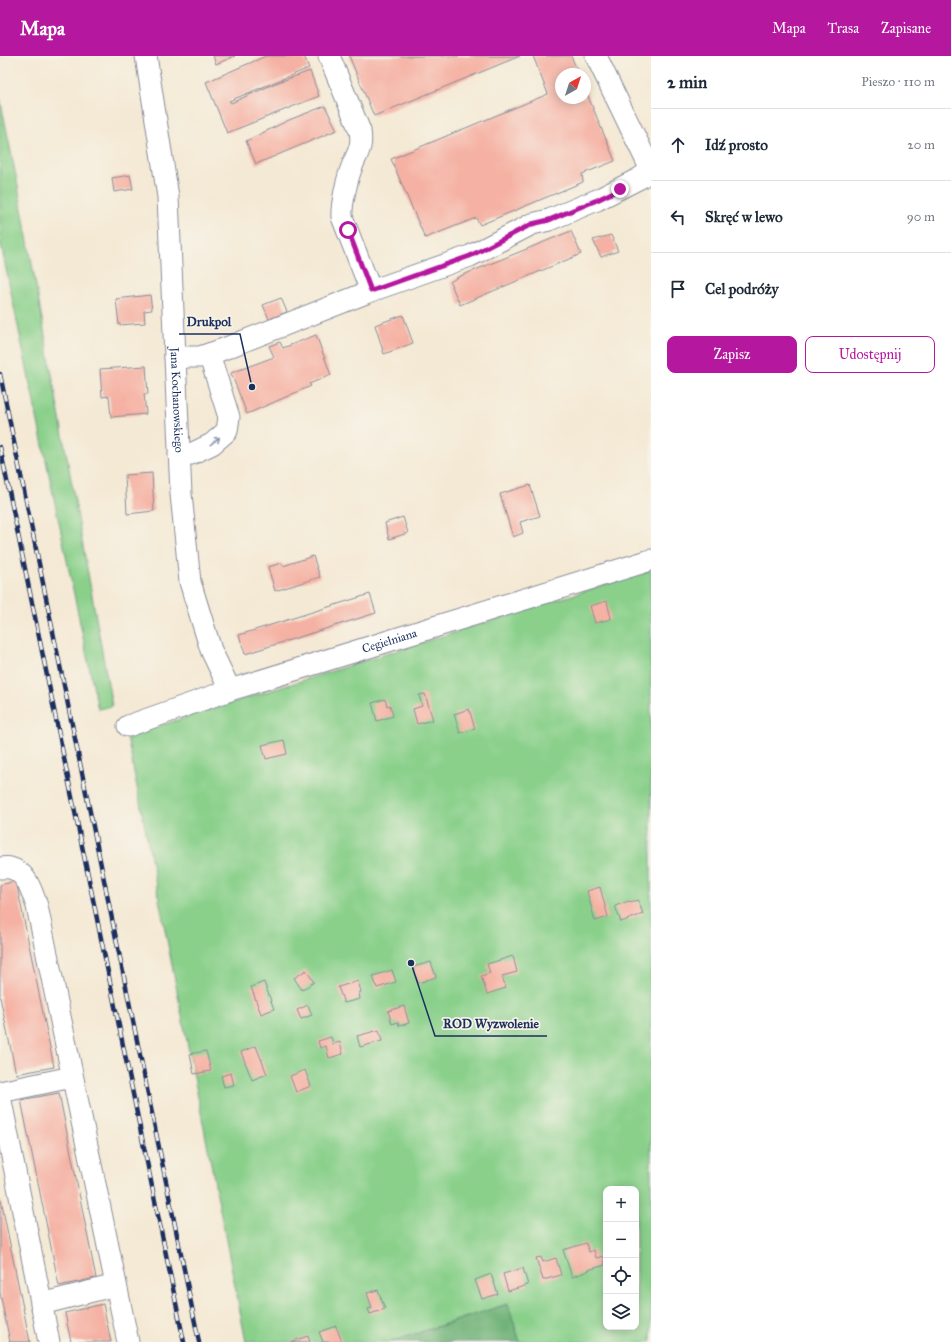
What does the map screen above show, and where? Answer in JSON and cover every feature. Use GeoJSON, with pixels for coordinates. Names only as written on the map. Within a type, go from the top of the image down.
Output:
{"type":"FeatureCollection","features":[{"type":"Feature","properties":{"kind":"street","name":"Jana Kochanowskiego"},"geometry":{"type":"LineString","coordinates":[[146,56],[168,197],[181,494],[190,582],[211,650],[230,690]]}},
{"type":"Feature","properties":{"kind":"street"},"geometry":{"type":"LineString","coordinates":[[329,56],[361,136],[361,148],[351,169],[343,205],[342,217],[371,291]]}},
{"type":"Feature","properties":{"kind":"street"},"geometry":{"type":"LineString","coordinates":[[175,357],[200,357],[209,354],[276,330],[371,291],[470,256],[532,224],[549,220],[597,200],[640,178],[651,170],[596,56]]}},
{"type":"Feature","properties":{"kind":"street"},"geometry":{"type":"LineString","coordinates":[[179,455],[191,454],[212,444],[227,431],[229,417],[209,354]]}},
{"type":"Feature","properties":{"kind":"street","name":"Cegielniana"},"geometry":{"type":"LineString","coordinates":[[128,726],[230,690],[651,560]]}},
{"type":"Feature","properties":{"kind":"street"},"geometry":{"type":"LineString","coordinates":[[0,868],[10,868],[23,875],[32,890],[128,1342]]}},
{"type":"Feature","properties":{"kind":"street"},"geometry":{"type":"LineString","coordinates":[[0,1092],[72,1077]]}},
{"type":"Feature","properties":{"kind":"street"},"geometry":{"type":"LineString","coordinates":[[0,1096],[49,1342]]}},
{"type":"Feature","properties":{"kind":"street"},"geometry":{"type":"LineString","coordinates":[[41,1304],[116,1285]]}},
{"type":"Feature","properties":{"kind":"green space"},"geometry":{"type":"Polygon","coordinates":[[[0,98],[17,181],[112,706],[98,709],[0,240],[0,98]]]}},
{"type":"Feature","properties":{"kind":"green space"},"geometry":{"type":"Polygon","coordinates":[[[651,570],[651,1342],[520,1342],[507,1304],[390,1342],[246,1342],[127,736],[651,570]]]}},
{"type":"Feature","properties":{"kind":"green space"},"geometry":{"type":"Polygon","coordinates":[[[508,1304],[520,1342],[390,1342],[508,1304]]]}},
{"type":"Feature","properties":{"kind":"building"},"geometry":{"type":"Polygon","coordinates":[[[213,56],[235,56],[216,64],[213,56]]]}},
{"type":"Feature","properties":{"kind":"building"},"geometry":{"type":"Polygon","coordinates":[[[266,56],[304,56],[309,68],[229,101],[231,103],[276,83],[310,71],[319,96],[227,133],[206,82],[266,56]]]}},
{"type":"Feature","properties":{"kind":"building"},"geometry":{"type":"Polygon","coordinates":[[[349,56],[520,56],[374,116],[349,56]]]}},
{"type":"Feature","properties":{"kind":"building"},"geometry":{"type":"Polygon","coordinates":[[[533,56],[571,56],[576,68],[555,68],[555,104],[591,103],[615,161],[582,174],[583,182],[480,225],[476,218],[425,238],[391,159],[548,94],[533,56]]]}},
{"type":"Feature","properties":{"kind":"building"},"geometry":{"type":"Polygon","coordinates":[[[325,106],[337,130],[256,164],[246,141],[289,120],[325,106]]]}},
{"type":"Feature","properties":{"kind":"building"},"geometry":{"type":"Polygon","coordinates":[[[130,175],[133,189],[114,192],[112,178],[130,175]]]}},
{"type":"Feature","properties":{"kind":"building"},"geometry":{"type":"Polygon","coordinates":[[[571,231],[581,254],[460,305],[450,282],[458,277],[571,231]]]}},
{"type":"Feature","properties":{"kind":"building"},"geometry":{"type":"Polygon","coordinates":[[[611,235],[618,251],[601,257],[593,240],[611,235]]]}},
{"type":"Feature","properties":{"kind":"building"},"geometry":{"type":"Polygon","coordinates":[[[150,295],[152,310],[144,311],[145,323],[119,325],[116,299],[150,295]]]}},
{"type":"Feature","properties":{"kind":"building"},"geometry":{"type":"Polygon","coordinates":[[[281,298],[287,312],[269,319],[263,305],[281,298]]]}},
{"type":"Feature","properties":{"kind":"building"},"geometry":{"type":"Polygon","coordinates":[[[403,315],[413,343],[384,354],[375,325],[403,315]]]}},
{"type":"Feature","properties":{"kind":"building"},"geometry":{"type":"Polygon","coordinates":[[[316,335],[331,375],[309,384],[311,386],[247,414],[231,373],[274,357],[269,346],[280,342],[283,348],[316,335]]]}},
{"type":"Feature","properties":{"kind":"building"},"geometry":{"type":"Polygon","coordinates":[[[146,366],[148,394],[144,394],[146,414],[111,417],[109,396],[102,397],[100,369],[146,366]]]}},
{"type":"Feature","properties":{"kind":"building"},"geometry":{"type":"Polygon","coordinates":[[[152,473],[154,511],[127,514],[125,475],[152,473]]]}},
{"type":"Feature","properties":{"kind":"building"},"geometry":{"type":"Polygon","coordinates":[[[530,485],[540,516],[520,522],[523,533],[513,537],[500,494],[530,485]]]}},
{"type":"Feature","properties":{"kind":"building"},"geometry":{"type":"Polygon","coordinates":[[[403,517],[408,533],[389,539],[385,523],[403,517]]]}},
{"type":"Feature","properties":{"kind":"building"},"geometry":{"type":"Polygon","coordinates":[[[313,556],[320,577],[275,591],[268,567],[282,563],[283,566],[313,556]]]}},
{"type":"Feature","properties":{"kind":"building"},"geometry":{"type":"Polygon","coordinates":[[[370,594],[376,613],[245,654],[239,635],[370,594]]]}},
{"type":"Feature","properties":{"kind":"building"},"geometry":{"type":"Polygon","coordinates":[[[607,601],[611,619],[595,623],[590,606],[607,601]]]}},
{"type":"Feature","properties":{"kind":"building"},"geometry":{"type":"Polygon","coordinates":[[[425,694],[433,720],[417,724],[413,709],[422,706],[419,695],[425,694]]]}},
{"type":"Feature","properties":{"kind":"building"},"geometry":{"type":"Polygon","coordinates":[[[385,699],[387,706],[390,705],[393,716],[377,721],[372,703],[385,699]]]}},
{"type":"Feature","properties":{"kind":"building"},"geometry":{"type":"Polygon","coordinates":[[[469,709],[475,729],[460,733],[454,714],[469,709]]]}},
{"type":"Feature","properties":{"kind":"building"},"geometry":{"type":"Polygon","coordinates":[[[284,740],[287,754],[266,759],[262,745],[284,740]]]}},
{"type":"Feature","properties":{"kind":"building"},"geometry":{"type":"Polygon","coordinates":[[[16,881],[54,1067],[16,1074],[0,997],[0,885],[16,881]]]}},
{"type":"Feature","properties":{"kind":"building"},"geometry":{"type":"Polygon","coordinates":[[[600,887],[608,917],[595,921],[587,891],[600,887]]]}},
{"type":"Feature","properties":{"kind":"building"},"geometry":{"type":"Polygon","coordinates":[[[638,900],[643,914],[621,922],[615,906],[629,901],[638,900]]]}},
{"type":"Feature","properties":{"kind":"building"},"geometry":{"type":"Polygon","coordinates":[[[513,956],[517,972],[502,976],[506,988],[487,994],[481,976],[490,973],[487,964],[513,956]]]}},
{"type":"Feature","properties":{"kind":"building"},"geometry":{"type":"Polygon","coordinates":[[[431,962],[436,977],[418,983],[413,967],[431,962]]]}},
{"type":"Feature","properties":{"kind":"building"},"geometry":{"type":"Polygon","coordinates":[[[306,970],[314,982],[302,990],[294,978],[306,970]]]}},
{"type":"Feature","properties":{"kind":"building"},"geometry":{"type":"Polygon","coordinates":[[[392,970],[396,982],[377,988],[373,976],[392,970]]]}},
{"type":"Feature","properties":{"kind":"building"},"geometry":{"type":"Polygon","coordinates":[[[358,981],[361,992],[359,993],[360,999],[344,1003],[338,987],[358,981]]]}},
{"type":"Feature","properties":{"kind":"building"},"geometry":{"type":"Polygon","coordinates":[[[264,982],[274,1009],[261,1014],[251,987],[264,982]]]}},
{"type":"Feature","properties":{"kind":"building"},"geometry":{"type":"Polygon","coordinates":[[[308,1005],[312,1015],[301,1019],[297,1010],[308,1005]]]}},
{"type":"Feature","properties":{"kind":"building"},"geometry":{"type":"Polygon","coordinates":[[[404,1006],[409,1023],[399,1026],[398,1022],[392,1024],[388,1011],[404,1006]]]}},
{"type":"Feature","properties":{"kind":"building"},"geometry":{"type":"Polygon","coordinates":[[[379,1030],[382,1041],[360,1047],[357,1036],[379,1030]]]}},
{"type":"Feature","properties":{"kind":"building"},"geometry":{"type":"Polygon","coordinates":[[[331,1037],[333,1044],[340,1042],[343,1054],[329,1058],[326,1046],[320,1048],[318,1041],[331,1037]]]}},
{"type":"Feature","properties":{"kind":"building"},"geometry":{"type":"Polygon","coordinates":[[[256,1046],[267,1074],[252,1080],[241,1052],[256,1046]]]}},
{"type":"Feature","properties":{"kind":"building"},"geometry":{"type":"Polygon","coordinates":[[[206,1051],[211,1071],[194,1074],[190,1054],[206,1051]]]}},
{"type":"Feature","properties":{"kind":"building"},"geometry":{"type":"Polygon","coordinates":[[[305,1070],[311,1086],[296,1092],[290,1076],[305,1070]]]}},
{"type":"Feature","properties":{"kind":"building"},"geometry":{"type":"Polygon","coordinates":[[[231,1073],[234,1085],[224,1087],[221,1076],[231,1073]]]}},
{"type":"Feature","properties":{"kind":"building"},"geometry":{"type":"Polygon","coordinates":[[[59,1093],[96,1278],[59,1286],[21,1100],[59,1093]]]}},
{"type":"Feature","properties":{"kind":"building"},"geometry":{"type":"Polygon","coordinates":[[[0,1200],[30,1342],[10,1342],[0,1293],[0,1200]]]}},
{"type":"Feature","properties":{"kind":"building"},"geometry":{"type":"Polygon","coordinates":[[[586,1243],[589,1252],[594,1250],[596,1258],[603,1256],[603,1266],[572,1277],[563,1250],[586,1243]]]}},
{"type":"Feature","properties":{"kind":"building"},"geometry":{"type":"Polygon","coordinates":[[[541,1257],[543,1262],[556,1258],[561,1275],[543,1280],[536,1258],[541,1257]]]}},
{"type":"Feature","properties":{"kind":"building"},"geometry":{"type":"Polygon","coordinates":[[[523,1268],[528,1285],[508,1291],[503,1274],[523,1268]]]}},
{"type":"Feature","properties":{"kind":"building"},"geometry":{"type":"Polygon","coordinates":[[[491,1274],[498,1294],[482,1299],[475,1280],[491,1274]]]}},
{"type":"Feature","properties":{"kind":"building"},"geometry":{"type":"Polygon","coordinates":[[[378,1290],[385,1309],[370,1314],[368,1309],[372,1308],[367,1293],[378,1290]]]}},
{"type":"Feature","properties":{"kind":"building"},"geometry":{"type":"Polygon","coordinates":[[[103,1304],[111,1342],[71,1342],[65,1313],[103,1304]]]}},
{"type":"Feature","properties":{"kind":"building"},"geometry":{"type":"Polygon","coordinates":[[[336,1326],[342,1342],[323,1342],[319,1332],[336,1326]]]}},
{"type":"Feature","properties":{"kind":"building"},"geometry":{"type":"Polygon","coordinates":[[[308,1336],[310,1342],[290,1342],[308,1336]]]}},
{"type":"Feature","properties":{"kind":"railway"},"geometry":{"type":"LineString","coordinates":[[0,374],[199,1342]]}},
{"type":"Feature","properties":{"kind":"railway"},"geometry":{"type":"LineString","coordinates":[[0,447],[184,1342]]}},
{"type":"Feature","properties":{"kind":"place","name":"Drukpol"},"geometry":{"type":"Point","coordinates":[252,387]}},
{"type":"Feature","properties":{"kind":"place","name":"ROD Wyzwolenie"},"geometry":{"type":"Point","coordinates":[411,963]}},
{"type":"Feature","properties":{"kind":"route"},"geometry":{"type":"LineString","coordinates":[[348,230],[371,291],[470,256],[532,224],[549,220],[620,189]]}}]}
